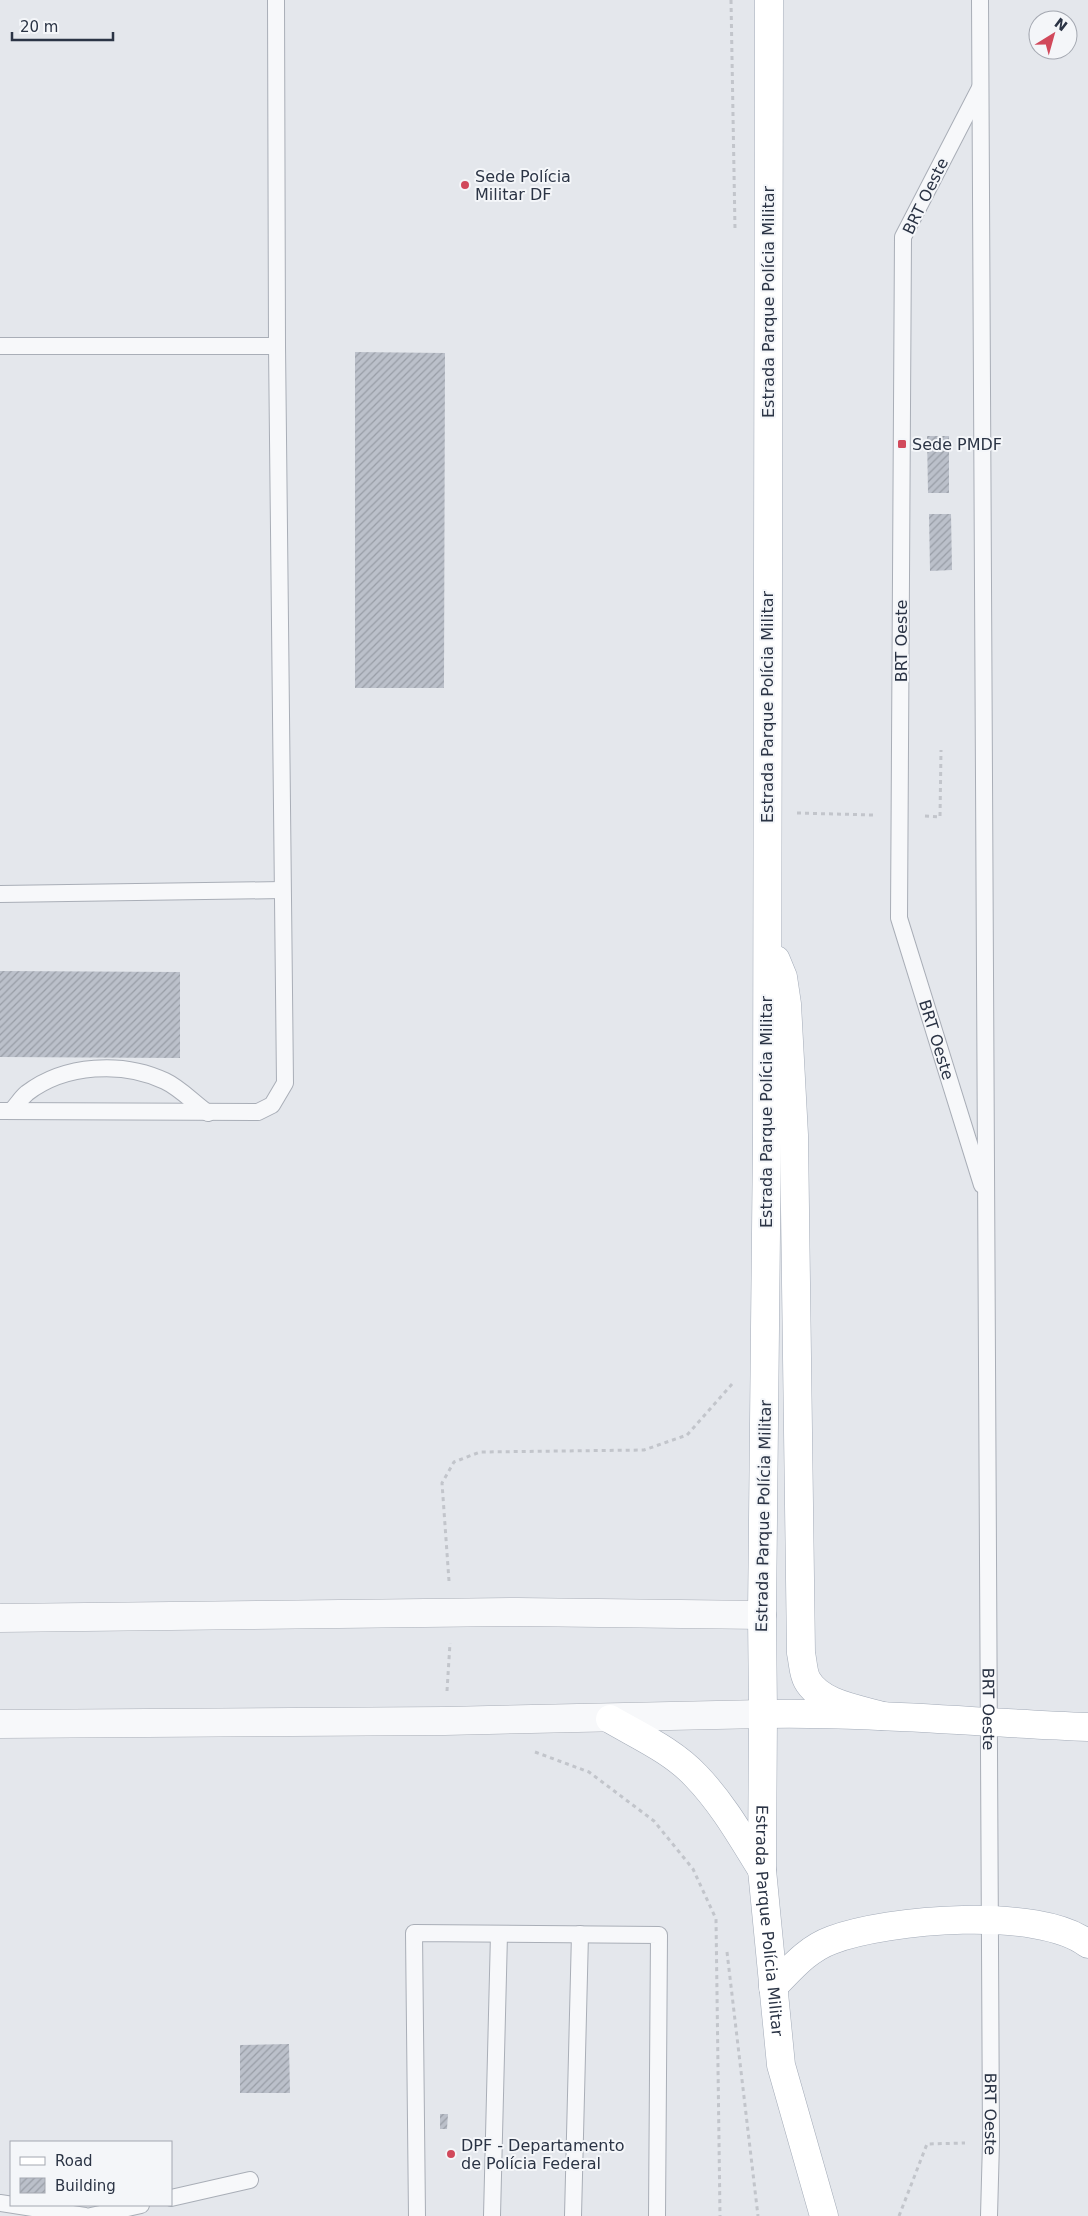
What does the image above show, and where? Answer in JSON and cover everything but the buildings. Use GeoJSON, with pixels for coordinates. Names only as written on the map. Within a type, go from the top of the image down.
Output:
{"type":"FeatureCollection","features":[{"type":"Feature","properties":{"kind":"main road","name":"Estrada Parque Polícia Militar"},"geometry":{"type":"LineString","coordinates":[[769,0],[766,813],[767,1136],[762,1615],[762,1870],[781,2065],[824,2216]]}},
{"type":"Feature","properties":{"kind":"main road"},"geometry":{"type":"LineString","coordinates":[[766,943],[783,977],[787,1004],[792,1107],[801,1654],[807,1679],[815,1690],[826,1698],[883,1716]]}},
{"type":"Feature","properties":{"kind":"main road"},"geometry":{"type":"LineString","coordinates":[[763,1714],[829,1713],[989,1724],[1088,1727]]}},
{"type":"Feature","properties":{"kind":"main road"},"geometry":{"type":"LineString","coordinates":[[610,1719],[662,1749],[696,1775],[729,1817],[762,1870]]}},
{"type":"Feature","properties":{"kind":"main road"},"geometry":{"type":"LineString","coordinates":[[773,1987],[804,1955],[831,1940],[869,1929],[917,1923],[990,1921],[1036,1923],[1065,1932],[1088,1944]]}},
{"type":"Feature","properties":{"kind":"street"},"geometry":{"type":"LineString","coordinates":[[0,1618],[452,1612],[762,1615]]}},
{"type":"Feature","properties":{"kind":"street"},"geometry":{"type":"LineString","coordinates":[[0,1724],[610,1719],[763,1714]]}},
{"type":"Feature","properties":{"kind":"lane"},"geometry":{"type":"LineString","coordinates":[[6,1110],[208,1113],[264,1110],[275,1102],[285,1082],[277,346],[276,0]]}},
{"type":"Feature","properties":{"kind":"lane","name":"BRT Oeste"},"geometry":{"type":"LineString","coordinates":[[980,0],[991,2142],[989,2216]]}},
{"type":"Feature","properties":{"kind":"lane","name":"BRT Oeste"},"geometry":{"type":"LineString","coordinates":[[981,86],[903,237],[899,918],[987,1201]]}},
{"type":"Feature","properties":{"kind":"lane"},"geometry":{"type":"LineString","coordinates":[[0,346],[277,346]]}},
{"type":"Feature","properties":{"kind":"lane"},"geometry":{"type":"LineString","coordinates":[[0,894],[282,890]]}},
{"type":"Feature","properties":{"kind":"lane"},"geometry":{"type":"LineString","coordinates":[[6,1110],[48,1080],[73,1072],[110,1067],[137,1070],[167,1081],[208,1113]]}},
{"type":"Feature","properties":{"kind":"lane"},"geometry":{"type":"LineString","coordinates":[[417,2216],[414,1933],[659,1935],[657,2216]]}},
{"type":"Feature","properties":{"kind":"lane"},"geometry":{"type":"LineString","coordinates":[[492,2216],[500,1934]]}},
{"type":"Feature","properties":{"kind":"lane"},"geometry":{"type":"LineString","coordinates":[[573,2216],[580,1934]]}},
{"type":"Feature","properties":{"kind":"lane"},"geometry":{"type":"LineString","coordinates":[[172,2198],[250,2180]]}},
{"type":"Feature","properties":{"kind":"lane"},"geometry":{"type":"LineString","coordinates":[[0,2203],[6,2206],[84,2216]]}},
{"type":"Feature","properties":{"kind":"lane"},"geometry":{"type":"LineString","coordinates":[[90,2216],[135,2206]]}},
{"type":"Feature","properties":{"kind":"path"},"geometry":{"type":"LineString","coordinates":[[731,0],[735,238]]}},
{"type":"Feature","properties":{"kind":"path"},"geometry":{"type":"LineString","coordinates":[[933,750],[951,750]]}},
{"type":"Feature","properties":{"kind":"path"},"geometry":{"type":"LineString","coordinates":[[766,813],[940,817],[941,750]]}},
{"type":"Feature","properties":{"kind":"path"},"geometry":{"type":"LineString","coordinates":[[445,1721],[452,1612],[442,1483],[454,1462],[480,1452],[644,1450],[686,1435],[734,1382]]}},
{"type":"Feature","properties":{"kind":"path"},"geometry":{"type":"LineString","coordinates":[[533,1751],[589,1772],[654,1821],[693,1869],[716,1919],[720,2216]]}},
{"type":"Feature","properties":{"kind":"path"},"geometry":{"type":"LineString","coordinates":[[727,1952],[758,2216]]}},
{"type":"Feature","properties":{"kind":"path"},"geometry":{"type":"LineString","coordinates":[[899,2216],[927,2144],[991,2142]]}},
{"type":"Feature","properties":{"kind":"place","name":"Sede Polícia Militar DF"},"geometry":{"type":"Point","coordinates":[465,185]}},
{"type":"Feature","properties":{"kind":"place","name":"Sede PMDF"},"geometry":{"type":"Point","coordinates":[902,444]}},
{"type":"Feature","properties":{"kind":"place","name":"DPF - Departamento de Polícia Federal"},"geometry":{"type":"Point","coordinates":[451,2154]}}]}
